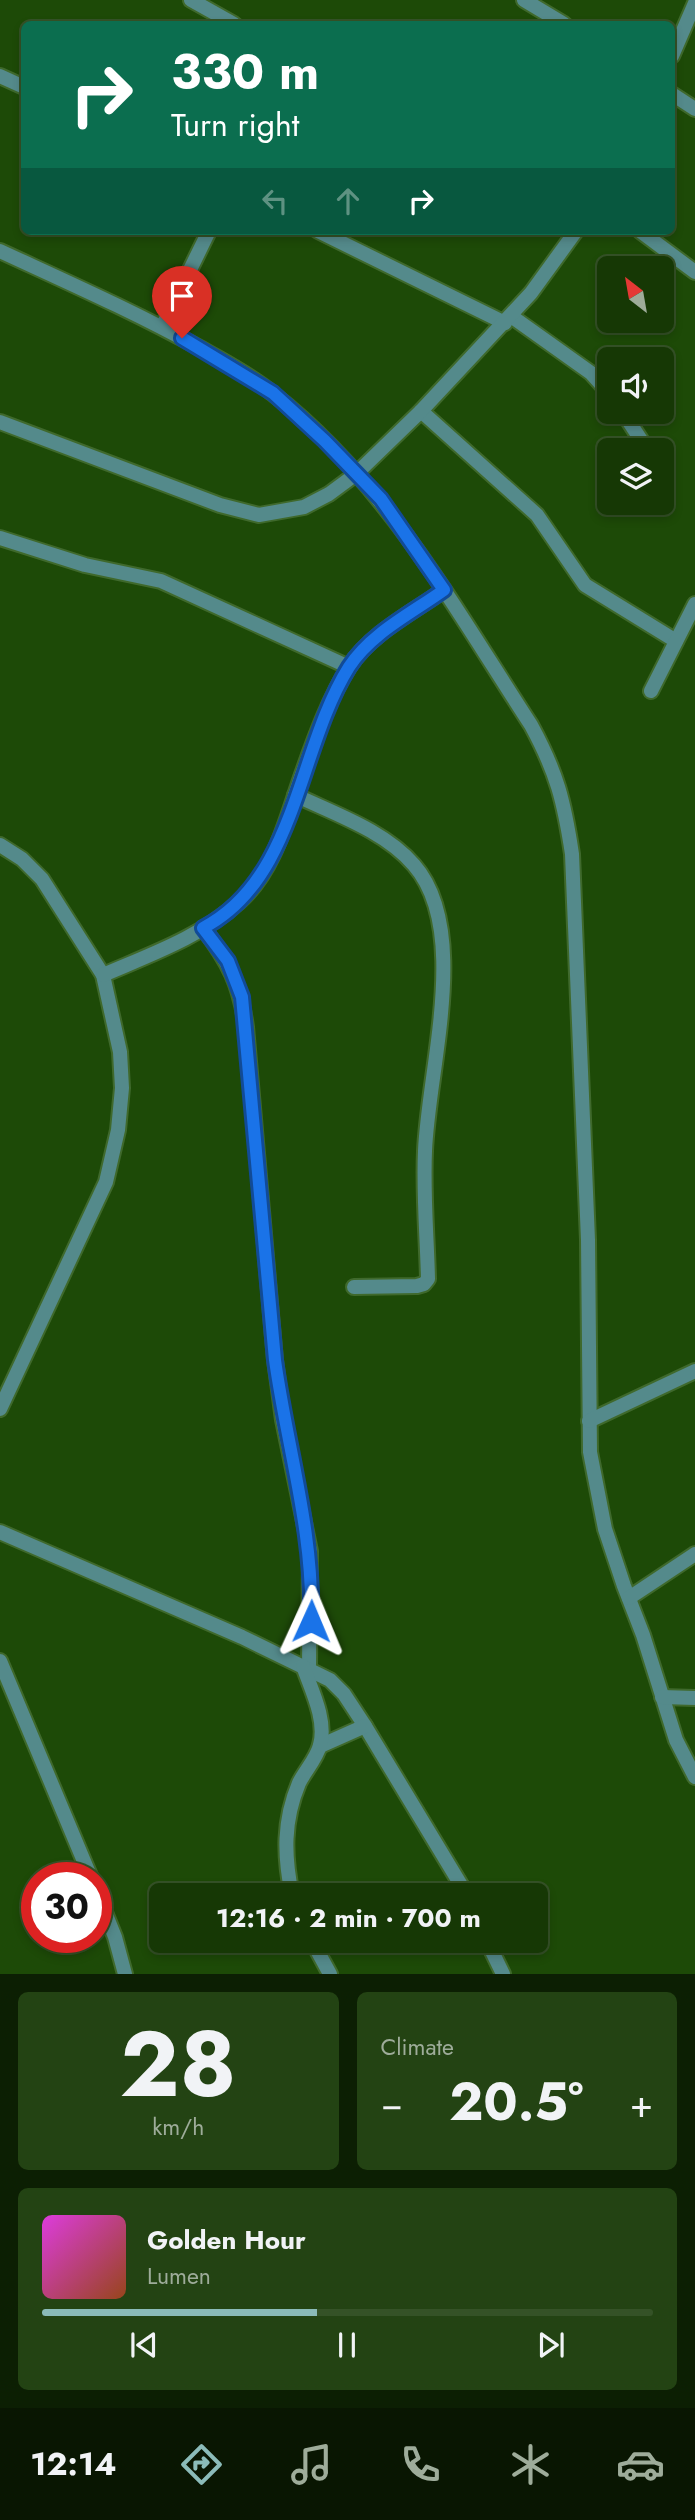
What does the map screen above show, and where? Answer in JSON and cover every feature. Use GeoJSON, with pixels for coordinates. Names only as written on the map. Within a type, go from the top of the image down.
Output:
{"type":"FeatureCollection","features":[{"type":"Feature","properties":{"kind":"street"},"geometry":{"type":"LineString","coordinates":[[191,0],[229,21]]}},
{"type":"Feature","properties":{"kind":"street"},"geometry":{"type":"LineString","coordinates":[[524,0],[559,21]]}},
{"type":"Feature","properties":{"kind":"street"},"geometry":{"type":"LineString","coordinates":[[675,49],[695,3]]}},
{"type":"Feature","properties":{"kind":"street"},"geometry":{"type":"LineString","coordinates":[[0,76],[21,86]]}},
{"type":"Feature","properties":{"kind":"street"},"geometry":{"type":"LineString","coordinates":[[675,96],[695,109]]}},
{"type":"Feature","properties":{"kind":"street"},"geometry":{"type":"LineString","coordinates":[[162,327],[206,235]]}},
{"type":"Feature","properties":{"kind":"street"},"geometry":{"type":"LineString","coordinates":[[327,235],[508,320],[591,373],[597,380]]}},
{"type":"Feature","properties":{"kind":"street"},"geometry":{"type":"LineString","coordinates":[[0,422],[46,437],[220,505],[259,515],[304,507],[329,494],[356,474],[421,411],[508,320],[573,235]]}},
{"type":"Feature","properties":{"kind":"street"},"geometry":{"type":"LineString","coordinates":[[645,235],[695,272]]}},
{"type":"Feature","properties":{"kind":"street"},"geometry":{"type":"LineString","coordinates":[[0,251],[162,327],[273,393],[325,441],[381,499],[444,590],[531,725],[562,793],[572,854],[588,1240],[589,1421],[595,1487],[676,1740],[695,1777]]}},
{"type":"Feature","properties":{"kind":"street"},"geometry":{"type":"LineString","coordinates":[[421,411],[537,515],[585,585],[676,641]]}},
{"type":"Feature","properties":{"kind":"street"},"geometry":{"type":"LineString","coordinates":[[0,538],[85,565],[161,581],[349,667]]}},
{"type":"Feature","properties":{"kind":"street"},"geometry":{"type":"LineString","coordinates":[[103,975],[203,928],[241,901],[261,876],[275,851],[335,693],[349,667],[367,644],[444,590]]}},
{"type":"Feature","properties":{"kind":"street"},"geometry":{"type":"LineString","coordinates":[[651,691],[695,604]]}},
{"type":"Feature","properties":{"kind":"street"},"geometry":{"type":"LineString","coordinates":[[295,795],[380,837],[401,853],[430,888],[442,923],[443,981],[425,1150],[428,1279],[417,1286],[354,1287]]}},
{"type":"Feature","properties":{"kind":"street"},"geometry":{"type":"LineString","coordinates":[[0,845],[22,859],[42,879],[103,975],[120,1052],[122,1088],[106,1182],[0,1409]]}},
{"type":"Feature","properties":{"kind":"street"},"geometry":{"type":"LineString","coordinates":[[203,928],[228,961],[242,997],[275,1360],[283,1420],[310,1551],[306,1667],[318,1713],[320,1745],[299,1784],[286,1822],[285,1847],[290,1883]]}},
{"type":"Feature","properties":{"kind":"street"},"geometry":{"type":"LineString","coordinates":[[589,1421],[695,1371]]}},
{"type":"Feature","properties":{"kind":"street"},"geometry":{"type":"LineString","coordinates":[[0,1532],[306,1667],[337,1687],[365,1726],[460,1883]]}},
{"type":"Feature","properties":{"kind":"street"},"geometry":{"type":"LineString","coordinates":[[629,1598],[695,1554]]}},
{"type":"Feature","properties":{"kind":"street"},"geometry":{"type":"LineString","coordinates":[[1,1669],[84,1862]]}},
{"type":"Feature","properties":{"kind":"street"},"geometry":{"type":"LineString","coordinates":[[662,1697],[695,1698]]}},
{"type":"Feature","properties":{"kind":"street"},"geometry":{"type":"LineString","coordinates":[[320,1745],[365,1726]]}},
{"type":"Feature","properties":{"kind":"street"},"geometry":{"type":"LineString","coordinates":[[112,1930],[125,1974]]}},
{"type":"Feature","properties":{"kind":"street"},"geometry":{"type":"LineString","coordinates":[[319,1953],[330,1974]]}},
{"type":"Feature","properties":{"kind":"street"},"geometry":{"type":"LineString","coordinates":[[493,1953],[503,1974]]}},
{"type":"Feature","properties":{"kind":"route"},"geometry":{"type":"LineString","coordinates":[[182,338],[273,393],[325,441],[381,499],[444,590],[367,644],[349,667],[335,693],[304,769],[275,851],[261,876],[241,901],[203,928],[228,961],[242,997],[275,1360],[283,1420],[310,1551],[311,1621]]}}]}
